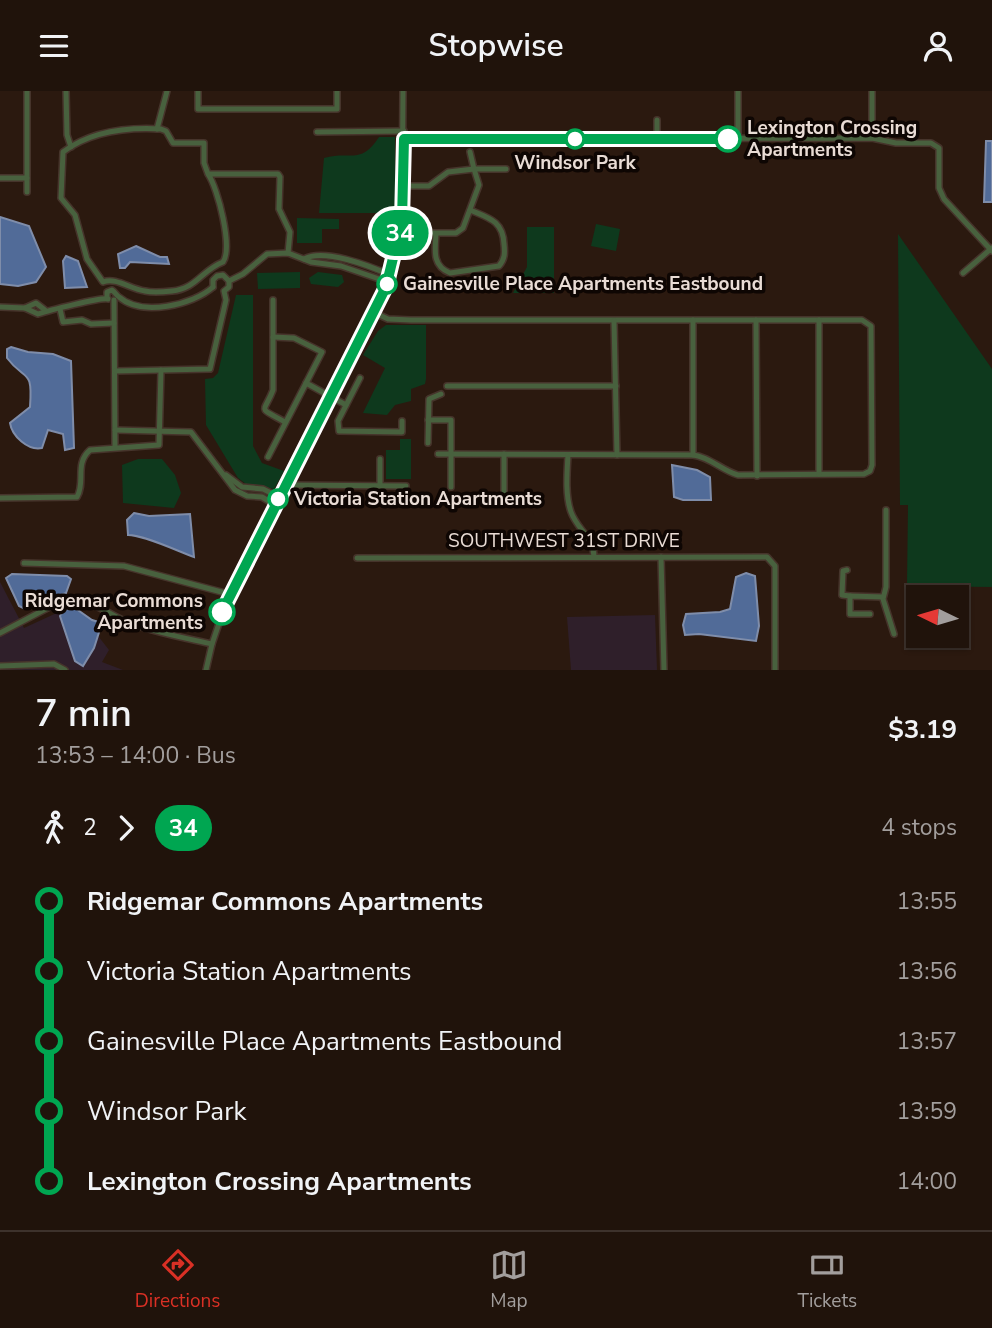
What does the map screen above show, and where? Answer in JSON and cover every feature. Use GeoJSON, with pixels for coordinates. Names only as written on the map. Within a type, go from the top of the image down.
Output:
{"type":"FeatureCollection","features":[{"type":"Feature","properties":{"kind":"street"},"geometry":{"type":"LineString","coordinates":[[27,91],[27,192]]}},
{"type":"Feature","properties":{"kind":"street"},"geometry":{"type":"LineString","coordinates":[[66,91],[67,135],[71,147]]}},
{"type":"Feature","properties":{"kind":"street"},"geometry":{"type":"LineString","coordinates":[[157,129],[167,91]]}},
{"type":"Feature","properties":{"kind":"street"},"geometry":{"type":"LineString","coordinates":[[198,91],[198,109],[337,109],[337,91]]}},
{"type":"Feature","properties":{"kind":"street"},"geometry":{"type":"LineString","coordinates":[[206,670],[229,594],[375,313],[389,278],[399,241],[404,186],[403,91]]}},
{"type":"Feature","properties":{"kind":"street"},"geometry":{"type":"LineString","coordinates":[[738,91],[738,139]]}},
{"type":"Feature","properties":{"kind":"street"},"geometry":{"type":"LineString","coordinates":[[872,91],[872,138]]}},
{"type":"Feature","properties":{"kind":"street"},"geometry":{"type":"LineString","coordinates":[[657,120],[657,139]]}},
{"type":"Feature","properties":{"kind":"street"},"geometry":{"type":"LineString","coordinates":[[103,282],[114,281],[146,291],[171,292],[186,289],[195,284],[211,267],[223,262],[228,244],[214,184],[204,163],[204,143],[173,143],[166,131],[123,128],[97,135],[71,147],[63,152],[60,159],[61,198],[75,215],[87,259],[103,282],[107,294],[138,305],[172,306],[204,296],[213,287],[216,276]]}},
{"type":"Feature","properties":{"kind":"street"},"geometry":{"type":"LineString","coordinates":[[317,132],[404,131]]}},
{"type":"Feature","properties":{"kind":"street"},"geometry":{"type":"LineString","coordinates":[[404,139],[872,138],[896,143],[937,145],[940,155],[939,188],[944,199],[991,249],[963,273]]}},
{"type":"Feature","properties":{"kind":"street"},"geometry":{"type":"LineString","coordinates":[[419,233],[456,233],[463,228],[479,185],[470,152]]}},
{"type":"Feature","properties":{"kind":"street"},"geometry":{"type":"LineString","coordinates":[[404,186],[429,186],[448,172],[506,169]]}},
{"type":"Feature","properties":{"kind":"street"},"geometry":{"type":"LineString","coordinates":[[208,174],[278,174],[280,214],[290,232],[288,253]]}},
{"type":"Feature","properties":{"kind":"street"},"geometry":{"type":"LineString","coordinates":[[0,178],[27,178]]}},
{"type":"Feature","properties":{"kind":"street"},"geometry":{"type":"LineString","coordinates":[[436,233],[435,255],[443,271],[450,273],[499,266],[505,254],[504,234],[500,226],[496,221],[470,210]]}},
{"type":"Feature","properties":{"kind":"street"},"geometry":{"type":"LineString","coordinates":[[229,281],[243,274],[267,254],[288,253],[389,278]]}},
{"type":"Feature","properties":{"kind":"street"},"geometry":{"type":"LineString","coordinates":[[304,259],[309,256],[339,257],[389,278]]}},
{"type":"Feature","properties":{"kind":"street"},"geometry":{"type":"LineString","coordinates":[[331,263],[348,261]]}},
{"type":"Feature","properties":{"kind":"street"},"geometry":{"type":"LineString","coordinates":[[211,267],[216,276]]}},
{"type":"Feature","properties":{"kind":"street"},"geometry":{"type":"LineString","coordinates":[[216,276],[223,275],[229,281]]}},
{"type":"Feature","properties":{"kind":"street"},"geometry":{"type":"LineString","coordinates":[[213,287],[224,291],[229,286],[229,281]]}},
{"type":"Feature","properties":{"kind":"street"},"geometry":{"type":"LineString","coordinates":[[0,307],[25,308],[38,314],[114,290],[115,447]]}},
{"type":"Feature","properties":{"kind":"street"},"geometry":{"type":"LineString","coordinates":[[115,371],[210,369],[226,300],[224,291]]}},
{"type":"Feature","properties":{"kind":"street"},"geometry":{"type":"LineString","coordinates":[[273,300],[273,390],[264,408],[285,422]]}},
{"type":"Feature","properties":{"kind":"street"},"geometry":{"type":"LineString","coordinates":[[25,308],[36,303],[46,310]]}},
{"type":"Feature","properties":{"kind":"street"},"geometry":{"type":"LineString","coordinates":[[60,309],[63,322],[82,320],[92,324],[114,323]]}},
{"type":"Feature","properties":{"kind":"street"},"geometry":{"type":"LineString","coordinates":[[375,313],[388,319],[862,320],[868,322],[872,331],[872,468],[864,474],[757,475],[726,472],[706,457],[693,455],[438,454]]}},
{"type":"Feature","properties":{"kind":"street"},"geometry":{"type":"LineString","coordinates":[[693,320],[693,455]]}},
{"type":"Feature","properties":{"kind":"street"},"geometry":{"type":"LineString","coordinates":[[756,320],[757,475]]}},
{"type":"Feature","properties":{"kind":"street"},"geometry":{"type":"LineString","coordinates":[[819,320],[819,474]]}},
{"type":"Feature","properties":{"kind":"street"},"geometry":{"type":"LineString","coordinates":[[614,321],[617,455]]}},
{"type":"Feature","properties":{"kind":"street"},"geometry":{"type":"LineString","coordinates":[[268,457],[322,352],[295,338],[273,337]]}},
{"type":"Feature","properties":{"kind":"street"},"geometry":{"type":"LineString","coordinates":[[0,498],[77,497],[80,492],[81,463],[84,455],[94,448],[158,446],[162,441],[161,370]]}},
{"type":"Feature","properties":{"kind":"street"},"geometry":{"type":"LineString","coordinates":[[360,377],[338,421],[339,431],[402,432],[402,421]]}},
{"type":"Feature","properties":{"kind":"street"},"geometry":{"type":"LineString","coordinates":[[306,383],[346,405]]}},
{"type":"Feature","properties":{"kind":"street"},"geometry":{"type":"LineString","coordinates":[[447,386],[616,386]]}},
{"type":"Feature","properties":{"kind":"street"},"geometry":{"type":"LineString","coordinates":[[428,443],[429,399],[440,394]]}},
{"type":"Feature","properties":{"kind":"street"},"geometry":{"type":"LineString","coordinates":[[428,420],[451,420],[451,487]]}},
{"type":"Feature","properties":{"kind":"street"},"geometry":{"type":"LineString","coordinates":[[115,430],[184,430],[194,434],[226,475],[231,486],[239,493],[260,496],[275,505]]}},
{"type":"Feature","properties":{"kind":"street"},"geometry":{"type":"LineString","coordinates":[[504,454],[504,501]]}},
{"type":"Feature","properties":{"kind":"street"},"geometry":{"type":"LineString","coordinates":[[568,455],[570,509],[575,521],[593,545],[594,557]]}},
{"type":"Feature","properties":{"kind":"street"},"geometry":{"type":"LineString","coordinates":[[380,459],[380,486]]}},
{"type":"Feature","properties":{"kind":"street"},"geometry":{"type":"LineString","coordinates":[[226,475],[245,488],[263,489],[279,497]]}},
{"type":"Feature","properties":{"kind":"street"},"geometry":{"type":"LineString","coordinates":[[286,485],[406,486]]}},
{"type":"Feature","properties":{"kind":"street"},"geometry":{"type":"LineString","coordinates":[[260,496],[263,489]]}},
{"type":"Feature","properties":{"kind":"street"},"geometry":{"type":"LineString","coordinates":[[886,510],[886,587],[883,597],[894,634]]}},
{"type":"Feature","properties":{"kind":"street"},"geometry":{"type":"LineString","coordinates":[[661,557],[664,670]]}},
{"type":"Feature","properties":{"kind":"street","name":"SOUTHWEST 31ST DRIVE"},"geometry":{"type":"LineString","coordinates":[[357,558],[770,558],[775,566],[775,670]]}},
{"type":"Feature","properties":{"kind":"street"},"geometry":{"type":"LineString","coordinates":[[24,563],[124,566],[229,594]]}},
{"type":"Feature","properties":{"kind":"street"},"geometry":{"type":"LineString","coordinates":[[847,570],[843,571],[842,595],[883,597]]}},
{"type":"Feature","properties":{"kind":"street"},"geometry":{"type":"LineString","coordinates":[[850,596],[850,614],[870,614]]}},
{"type":"Feature","properties":{"kind":"street"},"geometry":{"type":"LineString","coordinates":[[0,633],[61,601],[73,599],[100,607],[128,623],[212,644]]}},
{"type":"Feature","properties":{"kind":"street"},"geometry":{"type":"LineString","coordinates":[[0,667],[54,664],[65,670]]}},
{"type":"Feature","properties":{"kind":"shaded area"},"geometry":{"type":"Polygon","coordinates":[[[0,582],[24,628],[74,605],[109,650],[102,662],[123,670],[0,670],[0,582]]]}},
{"type":"Feature","properties":{"kind":"shaded area"},"geometry":{"type":"Polygon","coordinates":[[[655,615],[657,670],[571,670],[567,617],[655,615]]]}},
{"type":"Feature","properties":{"kind":"green space"},"geometry":{"type":"Polygon","coordinates":[[[379,137],[395,137],[395,213],[319,213],[324,158],[360,154],[379,137]]]}},
{"type":"Feature","properties":{"kind":"green space"},"geometry":{"type":"Polygon","coordinates":[[[297,218],[339,219],[339,229],[322,229],[322,243],[297,243],[297,218]]]}},
{"type":"Feature","properties":{"kind":"green space"},"geometry":{"type":"Polygon","coordinates":[[[596,224],[620,229],[616,251],[591,246],[596,224]]]}},
{"type":"Feature","properties":{"kind":"green space"},"geometry":{"type":"Polygon","coordinates":[[[527,227],[554,227],[554,293],[513,293],[527,267],[527,227]]]}},
{"type":"Feature","properties":{"kind":"green space"},"geometry":{"type":"Polygon","coordinates":[[[898,234],[992,369],[992,587],[907,585],[908,505],[900,505],[898,234]]]}},
{"type":"Feature","properties":{"kind":"green space"},"geometry":{"type":"Polygon","coordinates":[[[300,272],[300,288],[258,289],[257,273],[300,272]]]}},
{"type":"Feature","properties":{"kind":"green space"},"geometry":{"type":"Polygon","coordinates":[[[318,272],[342,275],[344,282],[338,287],[311,284],[309,278],[318,272]]]}},
{"type":"Feature","properties":{"kind":"green space"},"geometry":{"type":"Polygon","coordinates":[[[236,295],[253,295],[253,446],[262,463],[284,471],[274,489],[246,484],[238,478],[206,425],[205,379],[213,378],[218,373],[236,295]]]}},
{"type":"Feature","properties":{"kind":"green space"},"geometry":{"type":"Polygon","coordinates":[[[386,325],[426,325],[425,384],[411,389],[411,401],[395,405],[387,415],[363,413],[385,368],[363,355],[378,331],[386,325]]]}},
{"type":"Feature","properties":{"kind":"green space"},"geometry":{"type":"Polygon","coordinates":[[[400,439],[411,439],[411,479],[386,479],[386,450],[400,450],[400,439]]]}},
{"type":"Feature","properties":{"kind":"green space"},"geometry":{"type":"Polygon","coordinates":[[[138,459],[162,459],[175,475],[181,493],[174,508],[123,503],[122,465],[138,459]]]}},
{"type":"Feature","properties":{"kind":"water"},"geometry":{"type":"Polygon","coordinates":[[[986,141],[992,141],[992,202],[984,202],[986,141]]]}},
{"type":"Feature","properties":{"kind":"water"},"geometry":{"type":"Polygon","coordinates":[[[0,217],[29,226],[46,267],[36,282],[18,286],[0,284],[0,217]]]}},
{"type":"Feature","properties":{"kind":"water"},"geometry":{"type":"Polygon","coordinates":[[[136,246],[160,257],[167,257],[169,264],[130,262],[125,268],[120,268],[118,254],[136,246]]]}},
{"type":"Feature","properties":{"kind":"water"},"geometry":{"type":"Polygon","coordinates":[[[66,256],[78,261],[87,287],[65,288],[63,261],[66,256]]]}},
{"type":"Feature","properties":{"kind":"water"},"geometry":{"type":"Polygon","coordinates":[[[11,347],[28,352],[53,354],[71,361],[74,448],[65,450],[63,434],[48,430],[42,448],[26,445],[14,433],[10,423],[30,407],[31,394],[29,380],[7,358],[7,349],[11,347]]]}},
{"type":"Feature","properties":{"kind":"water"},"geometry":{"type":"Polygon","coordinates":[[[672,465],[697,470],[710,477],[711,500],[683,500],[674,497],[672,465]]]}},
{"type":"Feature","properties":{"kind":"water"},"geometry":{"type":"Polygon","coordinates":[[[134,513],[149,516],[190,514],[194,557],[151,540],[128,535],[127,520],[134,513]]]}},
{"type":"Feature","properties":{"kind":"water"},"geometry":{"type":"Polygon","coordinates":[[[746,573],[755,576],[759,626],[756,641],[699,634],[685,635],[683,625],[686,614],[730,609],[736,577],[746,573]]]}},
{"type":"Feature","properties":{"kind":"water"},"geometry":{"type":"Polygon","coordinates":[[[12,574],[67,576],[71,579],[66,593],[25,609],[19,606],[6,578],[12,574]]]}},
{"type":"Feature","properties":{"kind":"water"},"geometry":{"type":"Polygon","coordinates":[[[75,608],[92,620],[102,623],[94,648],[83,666],[75,661],[60,616],[63,610],[75,608]]]}},
{"type":"Feature","properties":{"kind":"bus line","name":"34"},"geometry":{"type":"LineString","coordinates":[[222,612],[386,287],[394,263],[402,221],[404,139],[728,139]]}},
{"type":"Feature","properties":{"kind":"place","name":"Windsor Park"},"geometry":{"type":"Point","coordinates":[575,139]}},
{"type":"Feature","properties":{"kind":"place","name":"Lexington Crossing Apartments"},"geometry":{"type":"Point","coordinates":[728,139]}},
{"type":"Feature","properties":{"kind":"place","name":"Gainesville Place Apartments Eastbound"},"geometry":{"type":"Point","coordinates":[387,284]}},
{"type":"Feature","properties":{"kind":"place","name":"Victoria Station Apartments"},"geometry":{"type":"Point","coordinates":[278,499]}},
{"type":"Feature","properties":{"kind":"place","name":"Ridgemar Commons Apartments"},"geometry":{"type":"Point","coordinates":[222,612]}}]}
